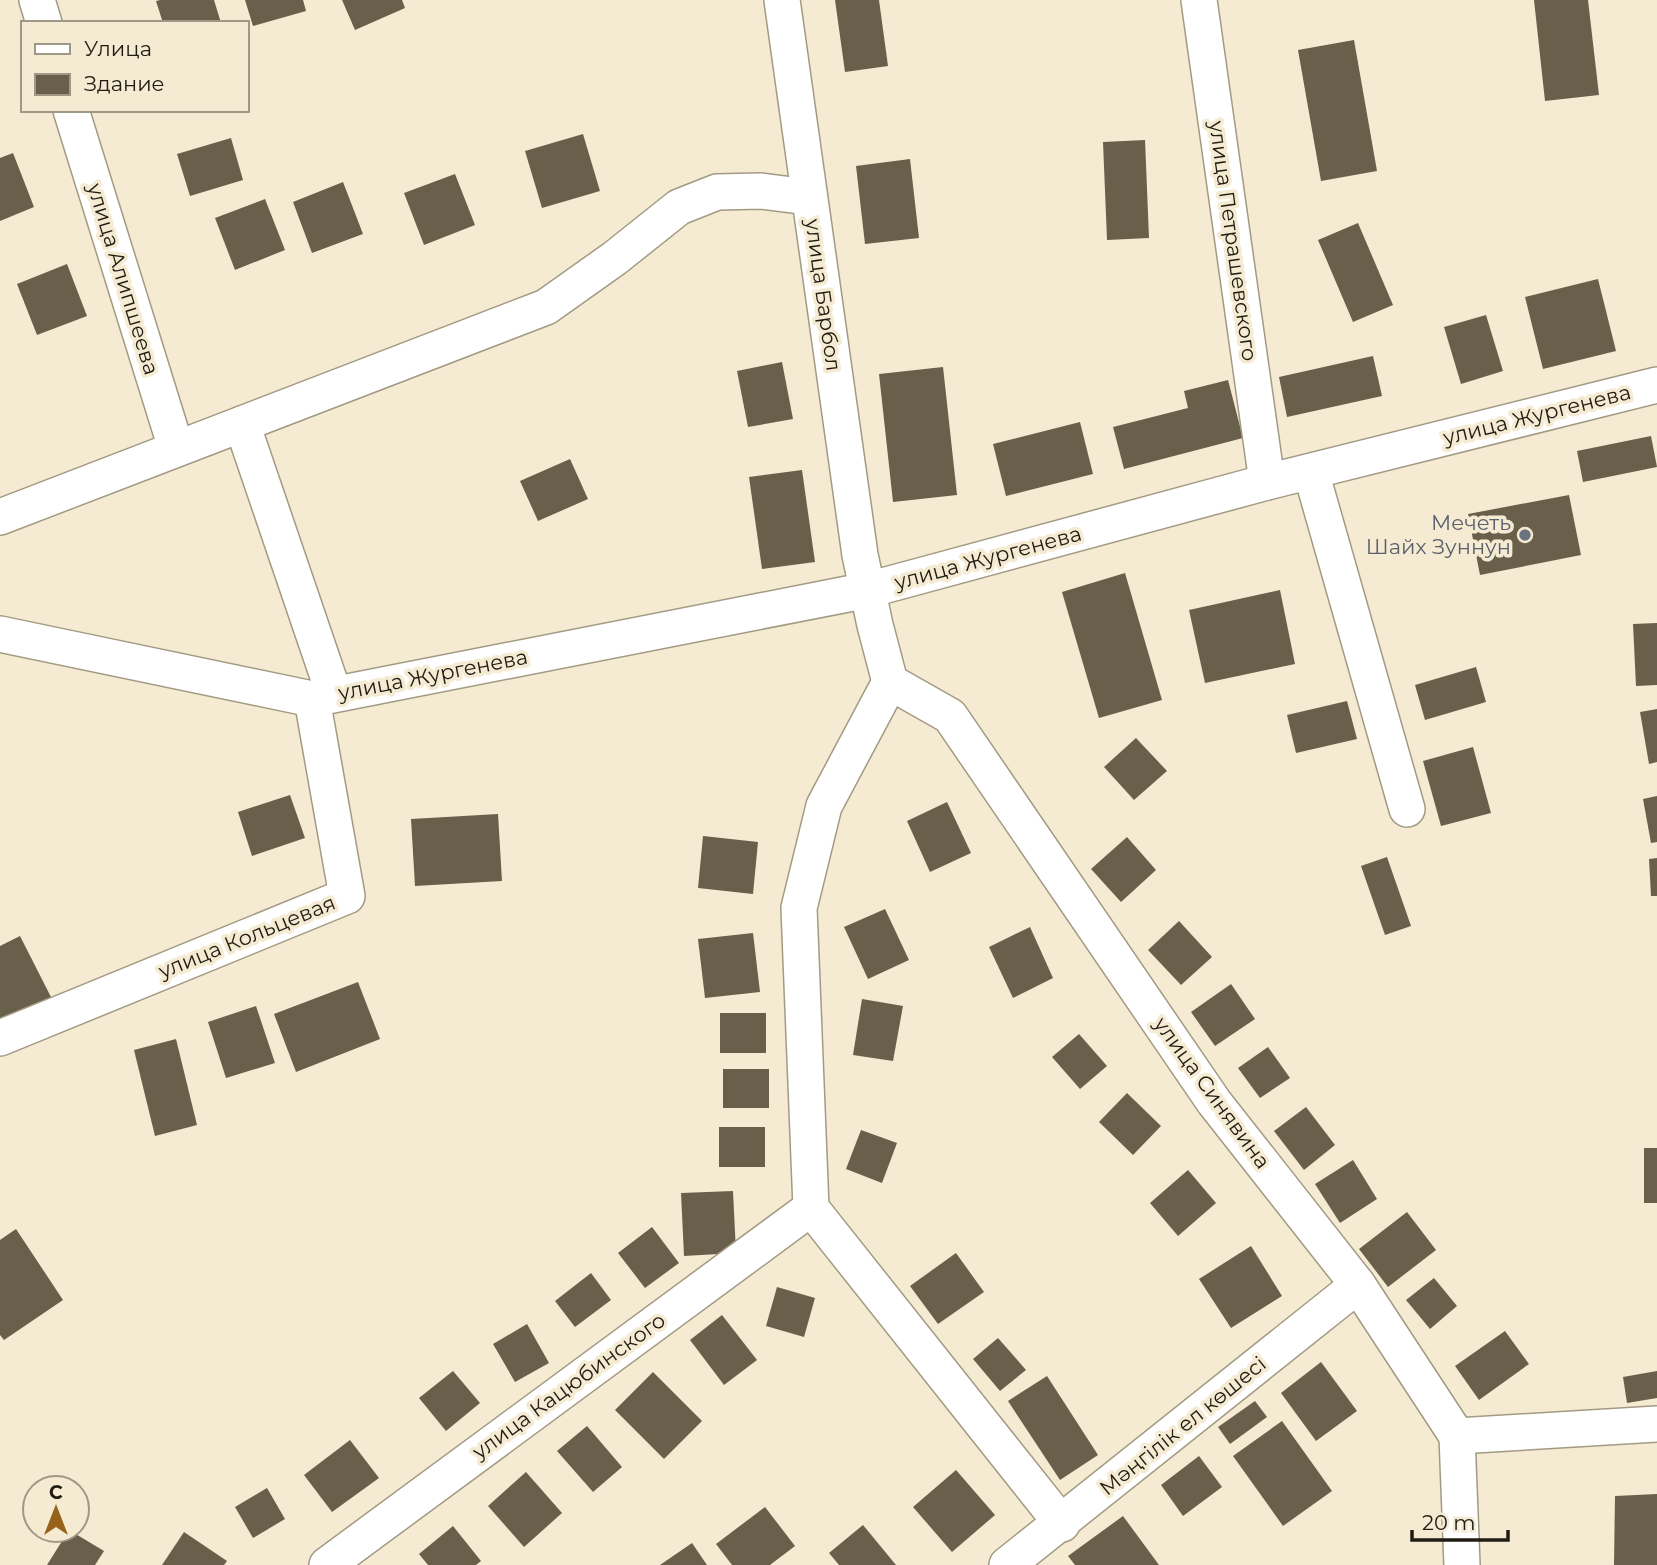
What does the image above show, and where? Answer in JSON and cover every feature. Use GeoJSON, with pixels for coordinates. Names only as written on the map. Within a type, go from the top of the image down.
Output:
{"type":"FeatureCollection","features":[{"type":"Feature","properties":{"kind":"street","name":"улица Барбол"},"geometry":{"type":"LineString","coordinates":[[782,0],[860,555],[868,590]]}},
{"type":"Feature","properties":{"kind":"street","name":"улица Петрашевского"},"geometry":{"type":"LineString","coordinates":[[1199,0],[1267,482]]}},
{"type":"Feature","properties":{"kind":"street","name":"улица Алипшеева"},"geometry":{"type":"LineString","coordinates":[[72,112],[176,448]]}},
{"type":"Feature","properties":{"kind":"street"},"geometry":{"type":"LineString","coordinates":[[0,517],[546,307],[615,258],[679,207],[704,197],[717,192],[761,191],[808,197]]}},
{"type":"Feature","properties":{"kind":"street","name":"улица Жургенева"},"geometry":{"type":"LineString","coordinates":[[323,697],[868,590],[1267,482],[1657,385]]}},
{"type":"Feature","properties":{"kind":"street"},"geometry":{"type":"LineString","coordinates":[[0,634],[323,697],[242,424]]}},
{"type":"Feature","properties":{"kind":"street"},"geometry":{"type":"LineString","coordinates":[[1311,472],[1407,808]]}},
{"type":"Feature","properties":{"kind":"street"},"geometry":{"type":"LineString","coordinates":[[868,590],[891,682],[824,806],[799,908],[811,1208],[1062,1524]]}},
{"type":"Feature","properties":{"kind":"street","name":"улица Синявина"},"geometry":{"type":"LineString","coordinates":[[891,682],[950,716],[1214,1102],[1359,1285],[1457,1436]]}},
{"type":"Feature","properties":{"kind":"street","name":"улица Кольцевая"},"geometry":{"type":"LineString","coordinates":[[0,1038],[347,896],[323,697]]}},
{"type":"Feature","properties":{"kind":"street","name":"улица Кацюбинского"},"geometry":{"type":"LineString","coordinates":[[327,1565],[811,1208]]}},
{"type":"Feature","properties":{"kind":"street","name":"Мәңгілік ел көшесі"},"geometry":{"type":"LineString","coordinates":[[1007,1565],[1062,1524],[1359,1285]]}},
{"type":"Feature","properties":{"kind":"street"},"geometry":{"type":"LineString","coordinates":[[1462,1565],[1457,1436],[1657,1424]]}},
{"type":"Feature","properties":{"kind":"building"},"geometry":{"type":"Polygon","coordinates":[[[214,0],[220,21],[162,21],[156,1],[214,0]]]}},
{"type":"Feature","properties":{"kind":"building"},"geometry":{"type":"Polygon","coordinates":[[[245,0],[303,0],[306,11],[253,26],[245,0]]]}},
{"type":"Feature","properties":{"kind":"building"},"geometry":{"type":"Polygon","coordinates":[[[342,0],[402,0],[405,8],[355,30],[342,0]]]}},
{"type":"Feature","properties":{"kind":"building"},"geometry":{"type":"Polygon","coordinates":[[[835,0],[879,0],[888,66],[845,72],[835,0]]]}},
{"type":"Feature","properties":{"kind":"building"},"geometry":{"type":"Polygon","coordinates":[[[1534,0],[1588,0],[1599,95],[1545,101],[1534,0]]]}},
{"type":"Feature","properties":{"kind":"building"},"geometry":{"type":"Polygon","coordinates":[[[1354,40],[1377,171],[1321,181],[1298,50],[1354,40]]]}},
{"type":"Feature","properties":{"kind":"building"},"geometry":{"type":"Polygon","coordinates":[[[583,134],[600,191],[542,208],[525,151],[583,134]]]}},
{"type":"Feature","properties":{"kind":"building"},"geometry":{"type":"Polygon","coordinates":[[[231,138],[243,180],[190,196],[177,154],[231,138]]]}},
{"type":"Feature","properties":{"kind":"building"},"geometry":{"type":"Polygon","coordinates":[[[1145,140],[1149,238],[1107,240],[1103,142],[1145,140]]]}},
{"type":"Feature","properties":{"kind":"building"},"geometry":{"type":"Polygon","coordinates":[[[13,153],[34,207],[0,221],[0,158],[13,153]]]}},
{"type":"Feature","properties":{"kind":"building"},"geometry":{"type":"Polygon","coordinates":[[[910,159],[919,238],[865,244],[856,166],[910,159]]]}},
{"type":"Feature","properties":{"kind":"building"},"geometry":{"type":"Polygon","coordinates":[[[455,174],[475,225],[424,245],[404,193],[455,174]]]}},
{"type":"Feature","properties":{"kind":"building"},"geometry":{"type":"Polygon","coordinates":[[[343,182],[363,234],[312,253],[293,202],[343,182]]]}},
{"type":"Feature","properties":{"kind":"building"},"geometry":{"type":"Polygon","coordinates":[[[265,199],[285,250],[235,270],[215,218],[265,199]]]}},
{"type":"Feature","properties":{"kind":"building"},"geometry":{"type":"Polygon","coordinates":[[[1358,223],[1393,305],[1353,322],[1318,240],[1358,223]]]}},
{"type":"Feature","properties":{"kind":"building"},"geometry":{"type":"Polygon","coordinates":[[[67,264],[87,316],[37,335],[17,284],[67,264]]]}},
{"type":"Feature","properties":{"kind":"building"},"geometry":{"type":"Polygon","coordinates":[[[1598,279],[1616,351],[1543,369],[1525,297],[1598,279]]]}},
{"type":"Feature","properties":{"kind":"building"},"geometry":{"type":"Polygon","coordinates":[[[1486,315],[1503,371],[1461,384],[1444,327],[1486,315]]]}},
{"type":"Feature","properties":{"kind":"building"},"geometry":{"type":"Polygon","coordinates":[[[1373,356],[1382,396],[1287,417],[1279,377],[1373,356]]]}},
{"type":"Feature","properties":{"kind":"building"},"geometry":{"type":"Polygon","coordinates":[[[782,362],[793,419],[748,427],[737,371],[782,362]]]}},
{"type":"Feature","properties":{"kind":"building"},"geometry":{"type":"Polygon","coordinates":[[[943,367],[957,495],[893,502],[879,374],[943,367]]]}},
{"type":"Feature","properties":{"kind":"building"},"geometry":{"type":"Polygon","coordinates":[[[1228,380],[1243,438],[1124,469],[1113,427],[1188,408],[1184,391],[1228,380]]]}},
{"type":"Feature","properties":{"kind":"building"},"geometry":{"type":"Polygon","coordinates":[[[1080,422],[1093,474],[1006,496],[993,444],[1080,422]]]}},
{"type":"Feature","properties":{"kind":"building"},"geometry":{"type":"Polygon","coordinates":[[[1651,436],[1657,467],[1583,482],[1577,451],[1651,436]]]}},
{"type":"Feature","properties":{"kind":"building"},"geometry":{"type":"Polygon","coordinates":[[[570,459],[588,499],[538,521],[520,481],[570,459]]]}},
{"type":"Feature","properties":{"kind":"building"},"geometry":{"type":"Polygon","coordinates":[[[802,470],[815,562],[762,569],[749,477],[802,470]]]}},
{"type":"Feature","properties":{"kind":"building","name":"Мечеть Шайх Зуннун"},"geometry":{"type":"Polygon","coordinates":[[[1569,495],[1581,555],[1480,575],[1468,514],[1569,495]]]}},
{"type":"Feature","properties":{"kind":"building"},"geometry":{"type":"Polygon","coordinates":[[[1125,573],[1162,700],[1099,718],[1062,592],[1125,573]]]}},
{"type":"Feature","properties":{"kind":"building"},"geometry":{"type":"Polygon","coordinates":[[[1280,590],[1295,664],[1205,683],[1189,610],[1280,590]]]}},
{"type":"Feature","properties":{"kind":"building"},"geometry":{"type":"Polygon","coordinates":[[[1657,623],[1657,685],[1636,686],[1633,624],[1657,623]]]}},
{"type":"Feature","properties":{"kind":"building"},"geometry":{"type":"Polygon","coordinates":[[[1476,667],[1486,702],[1425,720],[1415,685],[1476,667]]]}},
{"type":"Feature","properties":{"kind":"building"},"geometry":{"type":"Polygon","coordinates":[[[1347,701],[1357,739],[1296,753],[1287,715],[1347,701]]]}},
{"type":"Feature","properties":{"kind":"building"},"geometry":{"type":"Polygon","coordinates":[[[1657,709],[1657,762],[1649,764],[1640,712],[1657,709]]]}},
{"type":"Feature","properties":{"kind":"building"},"geometry":{"type":"Polygon","coordinates":[[[1136,738],[1167,771],[1134,800],[1104,767],[1136,738]]]}},
{"type":"Feature","properties":{"kind":"building"},"geometry":{"type":"Polygon","coordinates":[[[1473,747],[1491,813],[1441,826],[1423,761],[1473,747]]]}},
{"type":"Feature","properties":{"kind":"building"},"geometry":{"type":"Polygon","coordinates":[[[290,795],[305,838],[252,856],[238,812],[290,795]]]}},
{"type":"Feature","properties":{"kind":"building"},"geometry":{"type":"Polygon","coordinates":[[[1657,796],[1657,842],[1651,843],[1643,799],[1657,796]]]}},
{"type":"Feature","properties":{"kind":"building"},"geometry":{"type":"Polygon","coordinates":[[[947,802],[971,853],[930,872],[907,821],[947,802]]]}},
{"type":"Feature","properties":{"kind":"building"},"geometry":{"type":"Polygon","coordinates":[[[498,814],[502,881],[415,886],[411,819],[498,814]]]}},
{"type":"Feature","properties":{"kind":"building"},"geometry":{"type":"Polygon","coordinates":[[[703,836],[758,842],[753,894],[698,888],[703,836]]]}},
{"type":"Feature","properties":{"kind":"building"},"geometry":{"type":"Polygon","coordinates":[[[1127,837],[1156,870],[1121,902],[1091,869],[1127,837]]]}},
{"type":"Feature","properties":{"kind":"building"},"geometry":{"type":"Polygon","coordinates":[[[1387,857],[1411,926],[1385,935],[1361,866],[1387,857]]]}},
{"type":"Feature","properties":{"kind":"building"},"geometry":{"type":"Polygon","coordinates":[[[1657,858],[1657,896],[1651,896],[1649,859],[1657,858]]]}},
{"type":"Feature","properties":{"kind":"building"},"geometry":{"type":"Polygon","coordinates":[[[885,909],[909,960],[868,979],[844,927],[885,909]]]}},
{"type":"Feature","properties":{"kind":"building"},"geometry":{"type":"Polygon","coordinates":[[[1179,921],[1212,957],[1181,985],[1148,950],[1179,921]]]}},
{"type":"Feature","properties":{"kind":"building"},"geometry":{"type":"Polygon","coordinates":[[[1030,927],[1053,978],[1013,998],[989,947],[1030,927]]]}},
{"type":"Feature","properties":{"kind":"building"},"geometry":{"type":"Polygon","coordinates":[[[753,933],[760,992],[705,998],[698,939],[753,933]]]}},
{"type":"Feature","properties":{"kind":"building"},"geometry":{"type":"Polygon","coordinates":[[[20,936],[52,999],[0,1026],[0,946],[20,936]]]}},
{"type":"Feature","properties":{"kind":"building"},"geometry":{"type":"Polygon","coordinates":[[[358,982],[380,1039],[296,1072],[274,1014],[358,982]]]}},
{"type":"Feature","properties":{"kind":"building"},"geometry":{"type":"Polygon","coordinates":[[[1231,984],[1255,1019],[1215,1046],[1191,1012],[1231,984]]]}},
{"type":"Feature","properties":{"kind":"building"},"geometry":{"type":"Polygon","coordinates":[[[862,999],[903,1006],[893,1061],[853,1055],[862,999]]]}},
{"type":"Feature","properties":{"kind":"building"},"geometry":{"type":"Polygon","coordinates":[[[256,1006],[275,1063],[226,1078],[208,1022],[256,1006]]]}},
{"type":"Feature","properties":{"kind":"building"},"geometry":{"type":"Polygon","coordinates":[[[720,1013],[766,1013],[766,1053],[720,1053],[720,1013]]]}},
{"type":"Feature","properties":{"kind":"building"},"geometry":{"type":"Polygon","coordinates":[[[1079,1034],[1107,1066],[1080,1089],[1052,1057],[1079,1034]]]}},
{"type":"Feature","properties":{"kind":"building"},"geometry":{"type":"Polygon","coordinates":[[[176,1039],[197,1125],[155,1136],[134,1050],[176,1039]]]}},
{"type":"Feature","properties":{"kind":"building"},"geometry":{"type":"Polygon","coordinates":[[[1268,1047],[1290,1078],[1260,1098],[1238,1068],[1268,1047]]]}},
{"type":"Feature","properties":{"kind":"building"},"geometry":{"type":"Polygon","coordinates":[[[723,1069],[769,1069],[769,1108],[723,1108],[723,1069]]]}},
{"type":"Feature","properties":{"kind":"building"},"geometry":{"type":"Polygon","coordinates":[[[1127,1093],[1161,1126],[1133,1155],[1099,1122],[1127,1093]]]}},
{"type":"Feature","properties":{"kind":"building"},"geometry":{"type":"Polygon","coordinates":[[[1306,1107],[1335,1145],[1304,1170],[1274,1131],[1306,1107]]]}},
{"type":"Feature","properties":{"kind":"building"},"geometry":{"type":"Polygon","coordinates":[[[719,1127],[765,1127],[765,1167],[719,1167],[719,1127]]]}},
{"type":"Feature","properties":{"kind":"building"},"geometry":{"type":"Polygon","coordinates":[[[861,1130],[897,1143],[882,1183],[846,1169],[861,1130]]]}},
{"type":"Feature","properties":{"kind":"building"},"geometry":{"type":"Polygon","coordinates":[[[1644,1148],[1657,1148],[1657,1203],[1644,1203],[1644,1148]]]}},
{"type":"Feature","properties":{"kind":"building"},"geometry":{"type":"Polygon","coordinates":[[[1353,1160],[1377,1199],[1340,1223],[1315,1184],[1353,1160]]]}},
{"type":"Feature","properties":{"kind":"building"},"geometry":{"type":"Polygon","coordinates":[[[1188,1170],[1216,1203],[1178,1236],[1150,1203],[1188,1170]]]}},
{"type":"Feature","properties":{"kind":"building"},"geometry":{"type":"Polygon","coordinates":[[[733,1191],[736,1253],[684,1256],[681,1193],[733,1191]]]}},
{"type":"Feature","properties":{"kind":"building"},"geometry":{"type":"Polygon","coordinates":[[[1407,1212],[1436,1250],[1388,1287],[1359,1249],[1407,1212]]]}},
{"type":"Feature","properties":{"kind":"building"},"geometry":{"type":"Polygon","coordinates":[[[652,1227],[679,1263],[645,1288],[618,1253],[652,1227]]]}},
{"type":"Feature","properties":{"kind":"building"},"geometry":{"type":"Polygon","coordinates":[[[16,1229],[63,1300],[4,1340],[0,1335],[0,1240],[16,1229]]]}},
{"type":"Feature","properties":{"kind":"building"},"geometry":{"type":"Polygon","coordinates":[[[1251,1246],[1282,1296],[1231,1328],[1199,1279],[1251,1246]]]}},
{"type":"Feature","properties":{"kind":"building"},"geometry":{"type":"Polygon","coordinates":[[[956,1253],[984,1292],[938,1324],[910,1286],[956,1253]]]}},
{"type":"Feature","properties":{"kind":"building"},"geometry":{"type":"Polygon","coordinates":[[[591,1273],[611,1300],[575,1327],[555,1301],[591,1273]]]}},
{"type":"Feature","properties":{"kind":"building"},"geometry":{"type":"Polygon","coordinates":[[[1434,1278],[1457,1306],[1430,1329],[1406,1300],[1434,1278]]]}},
{"type":"Feature","properties":{"kind":"building"},"geometry":{"type":"Polygon","coordinates":[[[777,1287],[815,1298],[804,1337],[766,1326],[777,1287]]]}},
{"type":"Feature","properties":{"kind":"building"},"geometry":{"type":"Polygon","coordinates":[[[722,1315],[757,1360],[724,1385],[690,1340],[722,1315]]]}},
{"type":"Feature","properties":{"kind":"building"},"geometry":{"type":"Polygon","coordinates":[[[527,1324],[549,1363],[515,1382],[493,1344],[527,1324]]]}},
{"type":"Feature","properties":{"kind":"building"},"geometry":{"type":"Polygon","coordinates":[[[1505,1331],[1529,1364],[1479,1400],[1455,1366],[1505,1331]]]}},
{"type":"Feature","properties":{"kind":"building"},"geometry":{"type":"Polygon","coordinates":[[[998,1338],[1026,1370],[1000,1391],[973,1359],[998,1338]]]}},
{"type":"Feature","properties":{"kind":"building"},"geometry":{"type":"Polygon","coordinates":[[[1321,1362],[1357,1411],[1316,1441],[1281,1393],[1321,1362]]]}},
{"type":"Feature","properties":{"kind":"building"},"geometry":{"type":"Polygon","coordinates":[[[453,1371],[480,1403],[446,1431],[419,1398],[453,1371]]]}},
{"type":"Feature","properties":{"kind":"building"},"geometry":{"type":"Polygon","coordinates":[[[1657,1371],[1657,1398],[1627,1403],[1623,1377],[1657,1371]]]}},
{"type":"Feature","properties":{"kind":"building"},"geometry":{"type":"Polygon","coordinates":[[[653,1372],[702,1421],[664,1459],[615,1410],[653,1372]]]}},
{"type":"Feature","properties":{"kind":"building"},"geometry":{"type":"Polygon","coordinates":[[[1047,1376],[1098,1455],[1060,1480],[1008,1401],[1047,1376]]]}},
{"type":"Feature","properties":{"kind":"building"},"geometry":{"type":"Polygon","coordinates":[[[1255,1401],[1267,1417],[1230,1444],[1218,1427],[1255,1401]]]}},
{"type":"Feature","properties":{"kind":"building"},"geometry":{"type":"Polygon","coordinates":[[[1282,1421],[1332,1491],[1283,1526],[1233,1456],[1282,1421]]]}},
{"type":"Feature","properties":{"kind":"building"},"geometry":{"type":"Polygon","coordinates":[[[587,1426],[622,1467],[593,1492],[557,1451],[587,1426]]]}},
{"type":"Feature","properties":{"kind":"building"},"geometry":{"type":"Polygon","coordinates":[[[350,1440],[379,1478],[332,1512],[304,1475],[350,1440]]]}},
{"type":"Feature","properties":{"kind":"building"},"geometry":{"type":"Polygon","coordinates":[[[1199,1456],[1222,1487],[1183,1516],[1161,1485],[1199,1456]]]}},
{"type":"Feature","properties":{"kind":"building"},"geometry":{"type":"Polygon","coordinates":[[[956,1470],[995,1515],[952,1552],[913,1507],[956,1470]]]}},
{"type":"Feature","properties":{"kind":"building"},"geometry":{"type":"Polygon","coordinates":[[[526,1472],[562,1513],[524,1547],[488,1506],[526,1472]]]}},
{"type":"Feature","properties":{"kind":"building"},"geometry":{"type":"Polygon","coordinates":[[[267,1488],[285,1519],[253,1538],[235,1507],[267,1488]]]}},
{"type":"Feature","properties":{"kind":"building"},"geometry":{"type":"Polygon","coordinates":[[[1657,1494],[1657,1565],[1614,1565],[1615,1496],[1657,1494]]]}},
{"type":"Feature","properties":{"kind":"building"},"geometry":{"type":"Polygon","coordinates":[[[765,1507],[795,1546],[770,1565],[732,1565],[716,1544],[765,1507]]]}},
{"type":"Feature","properties":{"kind":"building"},"geometry":{"type":"Polygon","coordinates":[[[1123,1516],[1159,1565],[1075,1565],[1068,1556],[1123,1516]]]}},
{"type":"Feature","properties":{"kind":"building"},"geometry":{"type":"Polygon","coordinates":[[[863,1525],[896,1565],[839,1565],[829,1553],[863,1525]]]}},
{"type":"Feature","properties":{"kind":"building"},"geometry":{"type":"Polygon","coordinates":[[[453,1526],[481,1561],[476,1565],[428,1565],[419,1554],[453,1526]]]}},
{"type":"Feature","properties":{"kind":"building"},"geometry":{"type":"Polygon","coordinates":[[[184,1532],[227,1561],[224,1565],[162,1565],[184,1532]]]}},
{"type":"Feature","properties":{"kind":"building"},"geometry":{"type":"Polygon","coordinates":[[[91,1543],[104,1551],[95,1565],[47,1565],[60,1544],[91,1543]]]}},
{"type":"Feature","properties":{"kind":"building"},"geometry":{"type":"Polygon","coordinates":[[[692,1543],[707,1565],[660,1565],[692,1543]]]}},
{"type":"Feature","properties":{"kind":"place","name":"Мечеть Шайх Зуннун"},"geometry":{"type":"Point","coordinates":[1525,535]}}]}
